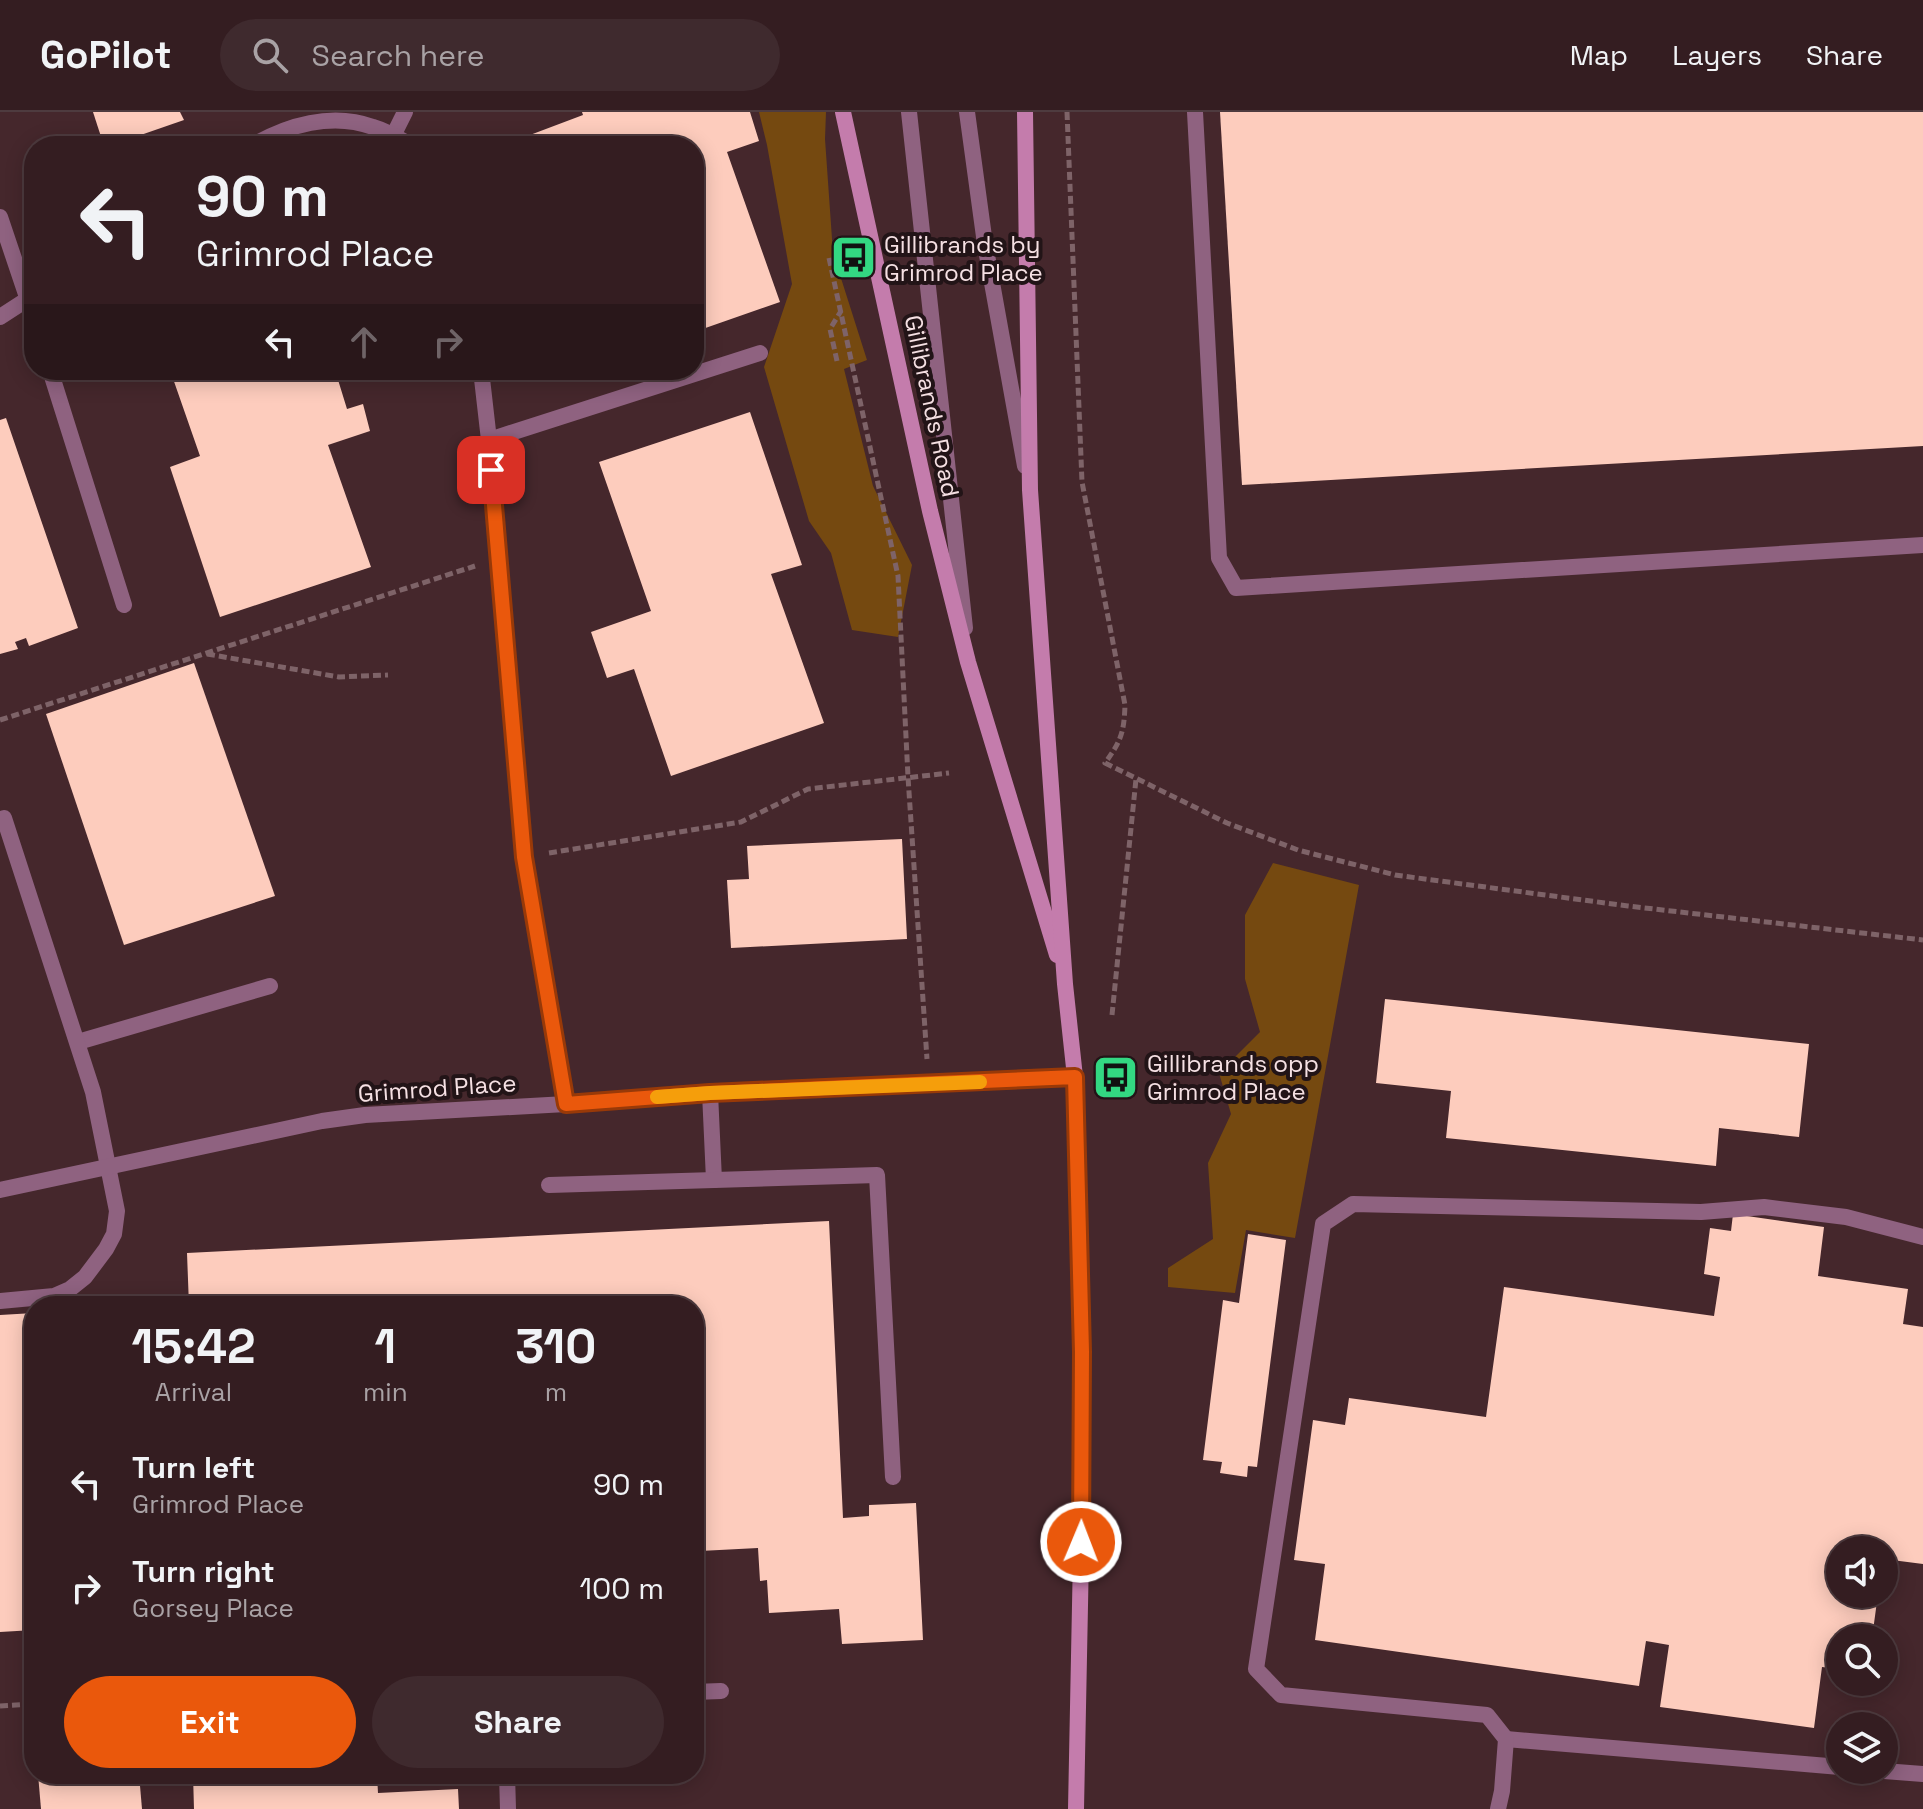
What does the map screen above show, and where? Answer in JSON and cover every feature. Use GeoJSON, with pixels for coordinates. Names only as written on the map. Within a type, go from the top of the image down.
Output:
{"type":"FeatureCollection","features":[{"type":"Feature","properties":{"kind":"street"},"geometry":{"type":"LineString","coordinates":[[268,136],[290,127],[343,121],[370,125],[393,136],[405,112]]}},
{"type":"Feature","properties":{"kind":"street","name":"Gillibrands Road"},"geometry":{"type":"LineString","coordinates":[[843,112],[930,511],[968,662],[1065,984]]}},
{"type":"Feature","properties":{"kind":"street","name":"Gillibrands Road"},"geometry":{"type":"LineString","coordinates":[[909,112],[968,662]]}},
{"type":"Feature","properties":{"kind":"street","name":"Gillibrands Road"},"geometry":{"type":"LineString","coordinates":[[967,112],[985,244],[1030,490]]}},
{"type":"Feature","properties":{"kind":"street","name":"Gillibrands Road"},"geometry":{"type":"LineString","coordinates":[[1025,112],[1030,490],[1065,984],[1075,1077],[1083,1438],[1076,1809]]}},
{"type":"Feature","properties":{"kind":"street"},"geometry":{"type":"LineString","coordinates":[[1195,112],[1219,558],[1236,588],[1923,545]]}},
{"type":"Feature","properties":{"kind":"street"},"geometry":{"type":"LineString","coordinates":[[0,217],[24,279]]}},
{"type":"Feature","properties":{"kind":"street"},"geometry":{"type":"LineString","coordinates":[[0,317],[24,302]]}},
{"type":"Feature","properties":{"kind":"street"},"geometry":{"type":"LineString","coordinates":[[704,371],[760,353]]}},
{"type":"Feature","properties":{"kind":"street"},"geometry":{"type":"LineString","coordinates":[[53,380],[124,605]]}},
{"type":"Feature","properties":{"kind":"street"},"geometry":{"type":"LineString","coordinates":[[482,380],[524,857],[566,1104]]}},
{"type":"Feature","properties":{"kind":"street"},"geometry":{"type":"LineString","coordinates":[[489,440],[676,380]]}},
{"type":"Feature","properties":{"kind":"street"},"geometry":{"type":"LineString","coordinates":[[4,818],[93,1092],[117,1211],[114,1234],[97,1263],[70,1289],[54,1296]]}},
{"type":"Feature","properties":{"kind":"street"},"geometry":{"type":"LineString","coordinates":[[78,1042],[270,986]]}},
{"type":"Feature","properties":{"kind":"street","name":"Grimrod Place"},"geometry":{"type":"LineString","coordinates":[[0,1190],[322,1121],[365,1115],[710,1093],[1075,1077]]}},
{"type":"Feature","properties":{"kind":"street"},"geometry":{"type":"LineString","coordinates":[[710,1093],[714,1180]]}},
{"type":"Feature","properties":{"kind":"street"},"geometry":{"type":"LineString","coordinates":[[549,1185],[877,1175],[893,1477]]}},
{"type":"Feature","properties":{"kind":"street"},"geometry":{"type":"LineString","coordinates":[[1498,1809],[1506,1739],[1487,1715],[1281,1695],[1256,1669],[1323,1224],[1353,1204],[1701,1212],[1764,1207],[1846,1217],[1923,1237]]}},
{"type":"Feature","properties":{"kind":"street"},"geometry":{"type":"LineString","coordinates":[[0,1301],[24,1299]]}},
{"type":"Feature","properties":{"kind":"street"},"geometry":{"type":"LineString","coordinates":[[704,1692],[721,1691]]}},
{"type":"Feature","properties":{"kind":"street"},"geometry":{"type":"LineString","coordinates":[[1506,1739],[1826,1766]]}},
{"type":"Feature","properties":{"kind":"street"},"geometry":{"type":"LineString","coordinates":[[1898,1772],[1923,1774]]}},
{"type":"Feature","properties":{"kind":"street"},"geometry":{"type":"LineString","coordinates":[[507,1784],[508,1809]]}},
{"type":"Feature","properties":{"kind":"path"},"geometry":{"type":"LineString","coordinates":[[1067,112],[1082,482],[1125,705],[1124,727],[1118,745],[1105,763],[1227,823],[1298,850],[1395,875],[1923,940]]}},
{"type":"Feature","properties":{"kind":"path"},"geometry":{"type":"LineString","coordinates":[[829,258],[898,576],[929,1084]]}},
{"type":"Feature","properties":{"kind":"path"},"geometry":{"type":"LineString","coordinates":[[837,361],[830,329],[841,311]]}},
{"type":"Feature","properties":{"kind":"path"},"geometry":{"type":"LineString","coordinates":[[0,720],[499,558]]}},
{"type":"Feature","properties":{"kind":"path"},"geometry":{"type":"LineString","coordinates":[[206,654],[339,677],[388,675]]}},
{"type":"Feature","properties":{"kind":"path"},"geometry":{"type":"LineString","coordinates":[[524,857],[741,822],[808,789],[949,773]]}},
{"type":"Feature","properties":{"kind":"path"},"geometry":{"type":"LineString","coordinates":[[1112,1015],[1136,779]]}},
{"type":"Feature","properties":{"kind":"path"},"geometry":{"type":"LineString","coordinates":[[0,1706],[24,1705]]}},
{"type":"Feature","properties":{"kind":"shaded area"},"geometry":{"type":"Polygon","coordinates":[[[759,112],[826,112],[833,253],[867,360],[844,369],[873,486],[912,565],[898,637],[852,630],[831,553],[809,521],[764,367],[792,284],[759,112]]]}},
{"type":"Feature","properties":{"kind":"shaded area"},"geometry":{"type":"Polygon","coordinates":[[[1273,863],[1359,885],[1295,1238],[1246,1230],[1235,1293],[1168,1287],[1168,1268],[1213,1239],[1208,1163],[1231,1114],[1219,1073],[1260,1032],[1245,979],[1245,915],[1273,863]]]}},
{"type":"Feature","properties":{"kind":"building"},"geometry":{"type":"Polygon","coordinates":[[[93,112],[180,112],[184,120],[138,136],[101,136],[93,112]]]}},
{"type":"Feature","properties":{"kind":"building"},"geometry":{"type":"Polygon","coordinates":[[[582,112],[750,112],[759,141],[727,152],[780,302],[704,329],[704,136],[527,136],[583,115],[582,112]]]}},
{"type":"Feature","properties":{"kind":"building"},"geometry":{"type":"Polygon","coordinates":[[[1220,112],[1923,112],[1923,446],[1242,485],[1220,112]]]}},
{"type":"Feature","properties":{"kind":"building"},"geometry":{"type":"Polygon","coordinates":[[[173,380],[338,380],[347,409],[363,404],[370,431],[328,445],[371,567],[220,617],[170,467],[200,456],[173,380]]]}},
{"type":"Feature","properties":{"kind":"building"},"geometry":{"type":"Polygon","coordinates":[[[750,412],[802,565],[771,574],[824,723],[671,776],[634,669],[607,678],[591,632],[651,611],[599,462],[750,412]]]}},
{"type":"Feature","properties":{"kind":"building"},"geometry":{"type":"Polygon","coordinates":[[[6,418],[78,628],[29,646],[26,638],[15,642],[18,649],[0,654],[0,420],[6,418]]]}},
{"type":"Feature","properties":{"kind":"building"},"geometry":{"type":"Polygon","coordinates":[[[194,663],[275,896],[124,945],[46,714],[194,663]]]}},
{"type":"Feature","properties":{"kind":"building"},"geometry":{"type":"Polygon","coordinates":[[[902,839],[907,939],[731,948],[727,880],[749,879],[747,846],[902,839]]]}},
{"type":"Feature","properties":{"kind":"building"},"geometry":{"type":"Polygon","coordinates":[[[1385,999],[1809,1044],[1799,1137],[1719,1128],[1716,1166],[1446,1138],[1451,1091],[1376,1083],[1385,999]]]}},
{"type":"Feature","properties":{"kind":"building"},"geometry":{"type":"Polygon","coordinates":[[[1733,1214],[1824,1227],[1818,1276],[1908,1289],[1903,1324],[1923,1327],[1923,1564],[1898,1561],[1898,1536],[1826,1536],[1826,1608],[1876,1608],[1874,1624],[1826,1624],[1826,1667],[1822,1667],[1814,1728],[1660,1707],[1669,1645],[1646,1641],[1639,1686],[1315,1640],[1325,1564],[1294,1560],[1313,1420],[1345,1425],[1349,1398],[1486,1417],[1504,1287],[1714,1316],[1720,1277],[1704,1274],[1710,1228],[1731,1231],[1733,1214]]]}},
{"type":"Feature","properties":{"kind":"building"},"geometry":{"type":"Polygon","coordinates":[[[829,1221],[843,1518],[869,1516],[869,1505],[916,1503],[923,1640],[842,1644],[839,1609],[769,1613],[767,1580],[760,1581],[758,1548],[704,1551],[704,1296],[189,1296],[187,1253],[829,1221]]]}},
{"type":"Feature","properties":{"kind":"building"},"geometry":{"type":"Polygon","coordinates":[[[1248,1234],[1286,1240],[1257,1467],[1248,1466],[1247,1477],[1220,1473],[1222,1462],[1203,1460],[1223,1300],[1239,1303],[1248,1234]]]}},
{"type":"Feature","properties":{"kind":"building"},"geometry":{"type":"Polygon","coordinates":[[[24,1314],[24,1631],[0,1632],[0,1315],[24,1314]]]}},
{"type":"Feature","properties":{"kind":"building"},"geometry":{"type":"Polygon","coordinates":[[[39,1784],[140,1784],[142,1809],[41,1809],[39,1784]]]}},
{"type":"Feature","properties":{"kind":"building"},"geometry":{"type":"Polygon","coordinates":[[[193,1784],[378,1784],[378,1793],[458,1789],[459,1809],[194,1809],[193,1784]]]}},
{"type":"Feature","properties":{"kind":"slow traffic"},"geometry":{"type":"LineString","coordinates":[[657,1097],[980,1082]]}},
{"type":"Feature","properties":{"kind":"place","name":"Gillibrands by Grimrod Place"},"geometry":{"type":"Point","coordinates":[853,258]}},
{"type":"Feature","properties":{"kind":"place","name":"Gillibrands opp Grimrod Place"},"geometry":{"type":"Point","coordinates":[1116,1077]}},
{"type":"Feature","properties":{"kind":"route"},"geometry":{"type":"LineString","coordinates":[[491,470],[524,857],[566,1104],[710,1093],[1075,1077],[1082,1352],[1081,1542]]}}]}
